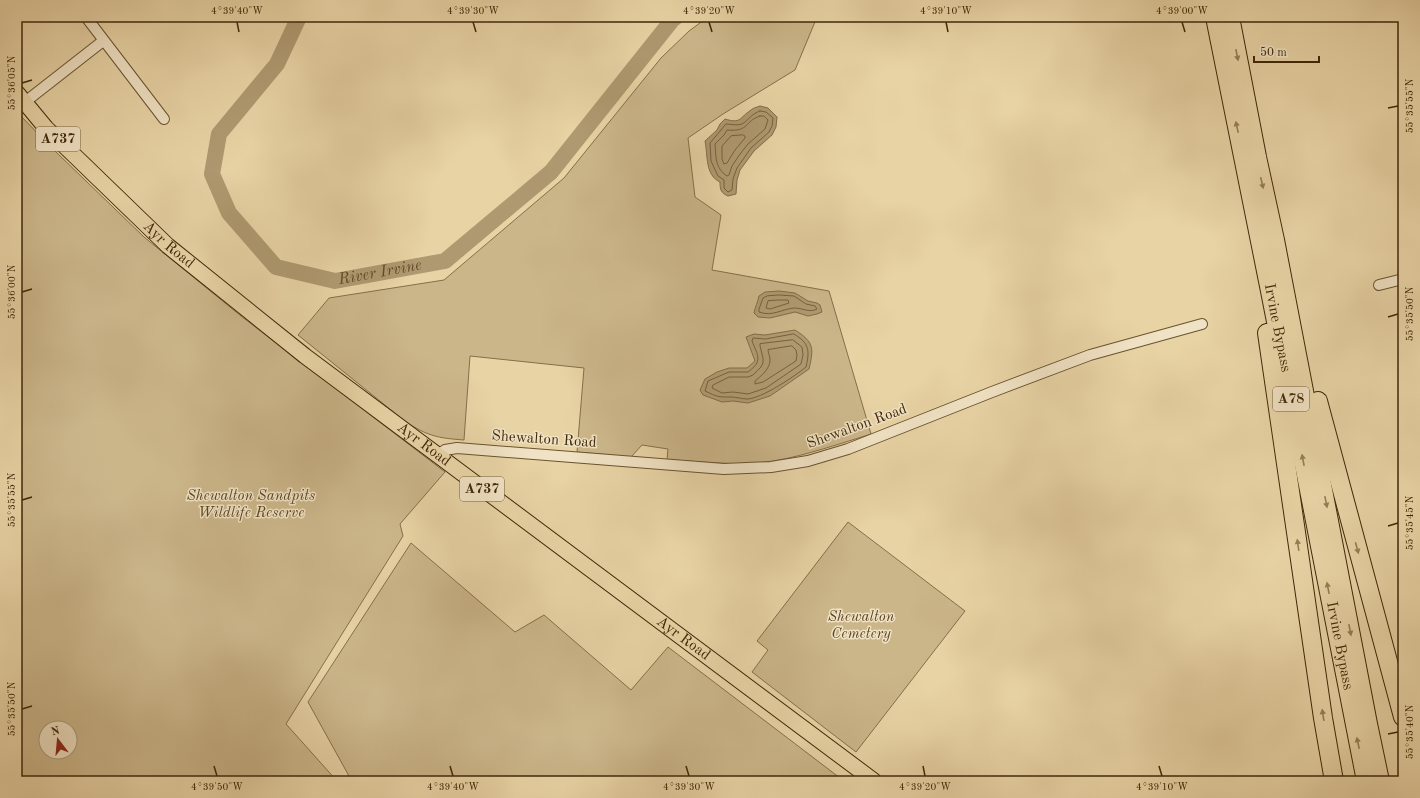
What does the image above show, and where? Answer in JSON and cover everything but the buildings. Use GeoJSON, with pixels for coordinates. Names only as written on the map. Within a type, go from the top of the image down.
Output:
{"type":"FeatureCollection","features":[{"type":"Feature","properties":{"kind":"highway","name":"Irvine Bypass"},"geometry":{"type":"LineString","coordinates":[[1215,17],[1366,781]]}},
{"type":"Feature","properties":{"kind":"highway","name":"Irvine Bypass"},"geometry":{"type":"LineString","coordinates":[[1230,17],[1380,781]]}},
{"type":"Feature","properties":{"kind":"highway"},"geometry":{"type":"LineString","coordinates":[[1242,152],[1322,710],[1334,781]]}},
{"type":"Feature","properties":{"kind":"highway"},"geometry":{"type":"LineString","coordinates":[[1275,240],[1403,717]]}},
{"type":"Feature","properties":{"kind":"main road","name":"Ayr Road"},"geometry":{"type":"LineString","coordinates":[[21,98],[46,128],[168,246],[306,356],[874,781]]}},
{"type":"Feature","properties":{"kind":"street"},"geometry":{"type":"LineString","coordinates":[[86,17],[103,41],[164,118]]}},
{"type":"Feature","properties":{"kind":"street"},"geometry":{"type":"LineString","coordinates":[[21,98],[103,41]]}},
{"type":"Feature","properties":{"kind":"street"},"geometry":{"type":"LineString","coordinates":[[1379,284],[1403,279]]}},
{"type":"Feature","properties":{"kind":"street","name":"Shewalton Road"},"geometry":{"type":"LineString","coordinates":[[437,455],[445,450],[457,448],[724,469],[771,467],[808,461],[848,449],[1090,355],[1202,324]]}},
{"type":"Feature","properties":{"kind":"green space"},"geometry":{"type":"Polygon","coordinates":[[[708,17],[817,17],[795,70],[723,114],[688,138],[695,197],[721,215],[712,270],[829,291],[871,434],[799,456],[747,464],[667,460],[668,449],[642,445],[631,457],[577,452],[584,368],[470,356],[464,440],[433,436],[406,422],[298,335],[329,298],[444,280],[564,178],[661,58],[689,31],[708,17]]]}},
{"type":"Feature","properties":{"kind":"green space","name":"Shewalton Sandpits Wildlife Reserve"},"geometry":{"type":"Polygon","coordinates":[[[17,112],[144,237],[241,316],[445,472],[400,524],[403,536],[286,724],[337,781],[17,781],[17,112]]]}},
{"type":"Feature","properties":{"kind":"green space","name":"Shewalton Cemetery"},"geometry":{"type":"Polygon","coordinates":[[[848,522],[965,611],[856,752],[752,672],[768,650],[757,641],[848,522]]]}},
{"type":"Feature","properties":{"kind":"green space"},"geometry":{"type":"Polygon","coordinates":[[[411,543],[515,632],[544,615],[631,690],[668,647],[844,781],[354,781],[349,776],[308,702],[411,543]]]}},
{"type":"Feature","properties":{"kind":"water"},"geometry":{"type":"Polygon","coordinates":[[[760,106],[768,108],[777,117],[776,127],[772,135],[754,151],[740,170],[737,180],[736,194],[728,196],[722,192],[720,182],[715,179],[709,170],[705,141],[717,130],[725,119],[734,121],[740,119],[752,109],[760,106]]]}},
{"type":"Feature","properties":{"kind":"water"},"geometry":{"type":"Polygon","coordinates":[[[779,291],[795,293],[808,301],[817,303],[820,305],[822,312],[808,316],[795,312],[770,318],[758,317],[754,313],[759,296],[765,292],[779,291]]]}},
{"type":"Feature","properties":{"kind":"water"},"geometry":{"type":"Polygon","coordinates":[[[795,330],[806,338],[811,346],[812,356],[809,369],[770,396],[748,403],[733,401],[722,402],[703,395],[700,390],[705,379],[717,372],[729,368],[747,368],[755,361],[746,337],[754,334],[765,335],[795,330]]]}},
{"type":"Feature","properties":{"kind":"waterway","name":"River Irvine"},"geometry":{"type":"LineString","coordinates":[[299,17],[277,64],[219,134],[212,174],[229,213],[276,267],[335,281],[445,261],[551,172],[676,17]]}}]}
